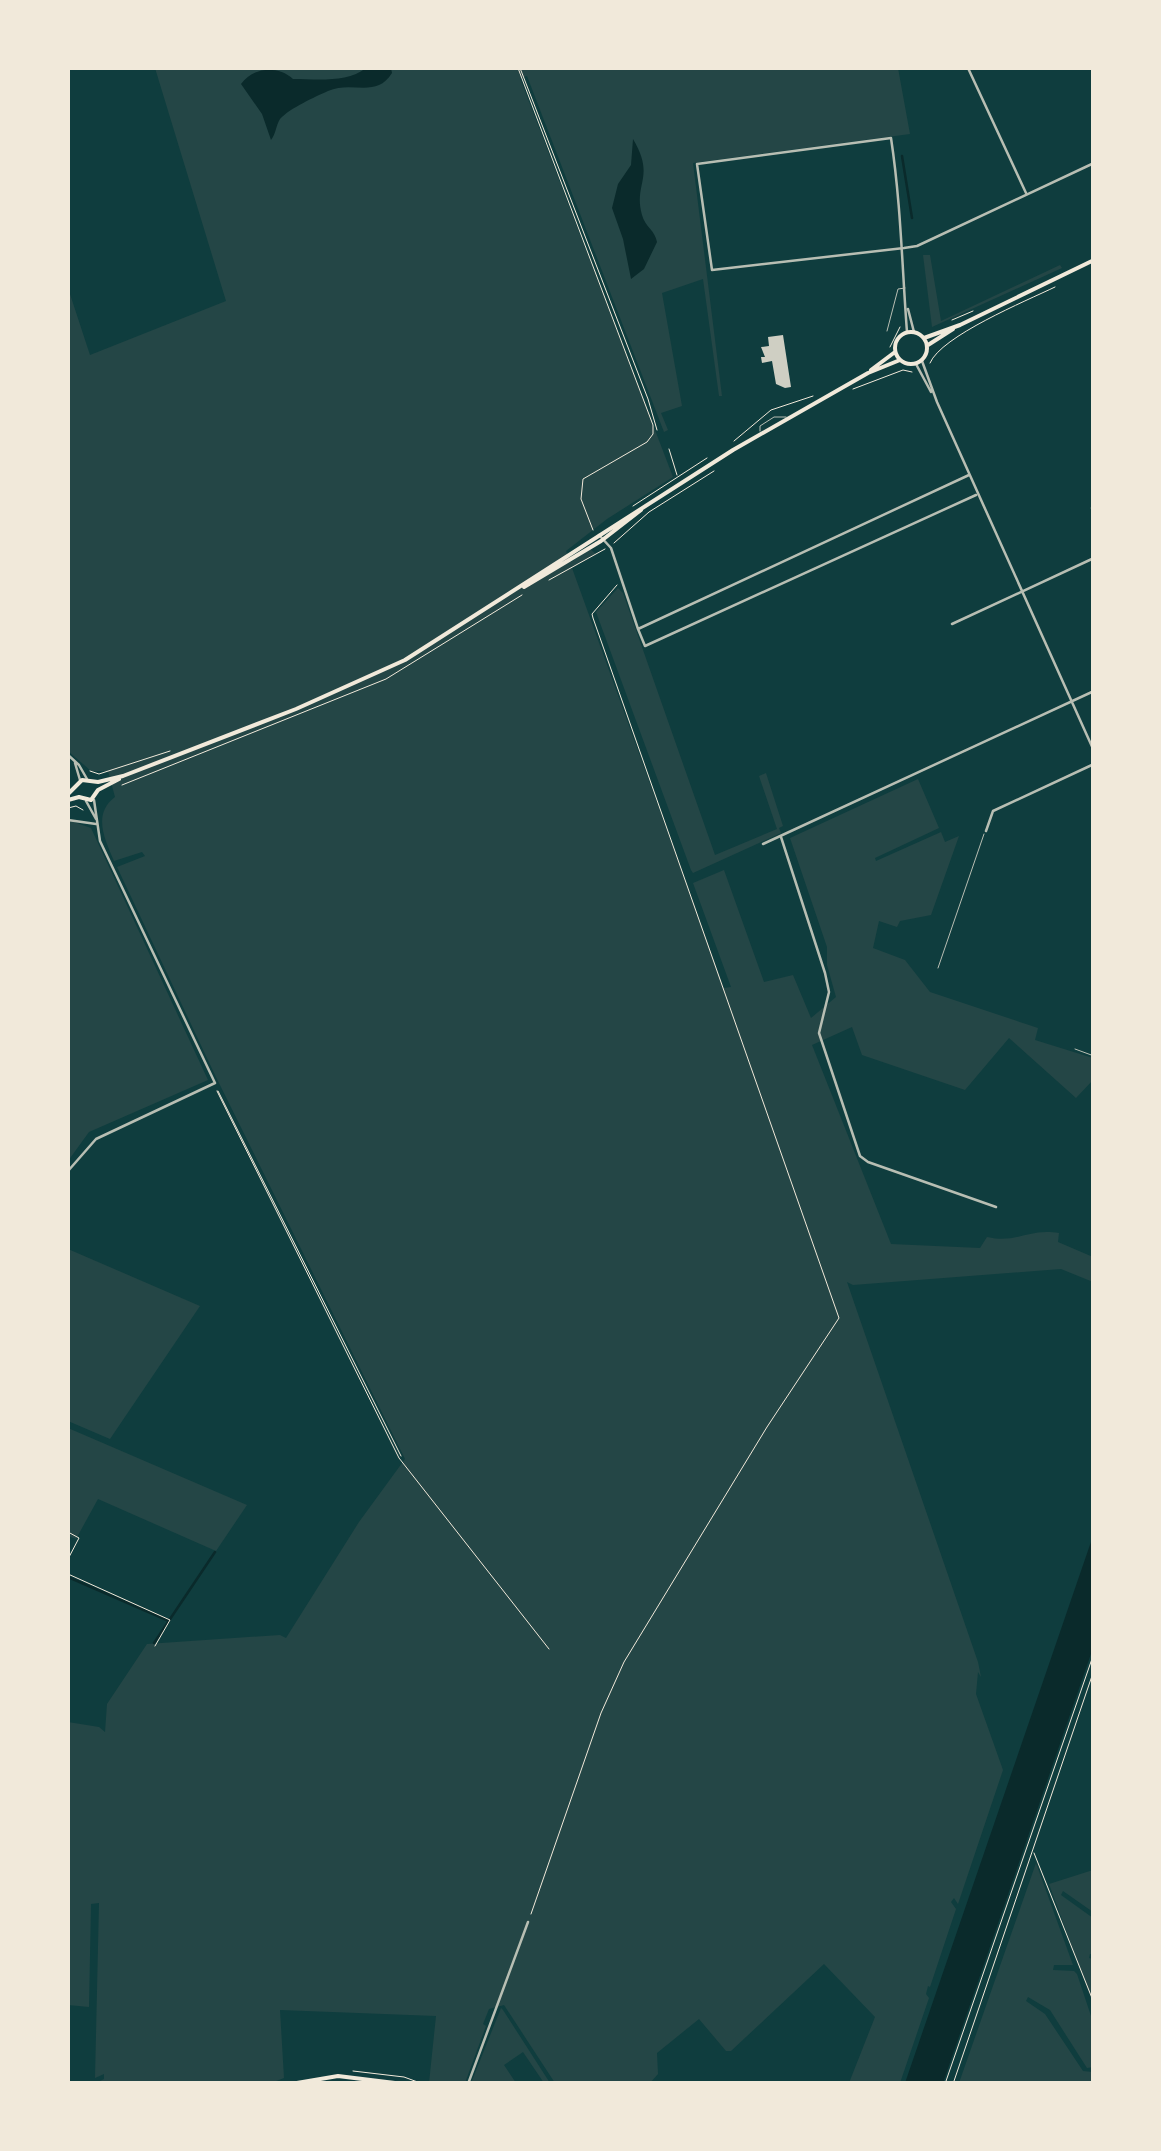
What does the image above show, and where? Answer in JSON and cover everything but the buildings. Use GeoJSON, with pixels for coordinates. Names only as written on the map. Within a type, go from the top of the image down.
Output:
{"type":"FeatureCollection","features":[{"type":"Feature","properties":{"kind":"main road"},"geometry":{"type":"LineString","coordinates":[[924,338],[960,325],[1094,260]]}},
{"type":"Feature","properties":{"kind":"main road"},"geometry":{"type":"LineString","coordinates":[[868,373],[900,360],[919,363],[928,346],[960,325]]}},
{"type":"Feature","properties":{"kind":"main road"},"geometry":{"type":"LineString","coordinates":[[900,360],[897,340],[911,332],[924,338],[928,346]]}},
{"type":"Feature","properties":{"kind":"main road"},"geometry":{"type":"LineString","coordinates":[[68,797],[94,798],[98,790],[123,776],[378,674],[442,639],[644,507],[868,373],[896,352]]}},
{"type":"Feature","properties":{"kind":"main road"},"geometry":{"type":"LineString","coordinates":[[68,797],[80,781],[123,776]]}},
{"type":"Feature","properties":{"kind":"main road"},"geometry":{"type":"LineString","coordinates":[[95,782],[98,790]]}},
{"type":"Feature","properties":{"kind":"main road"},"geometry":{"type":"LineString","coordinates":[[76,788],[79,797]]}},
{"type":"Feature","properties":{"kind":"main road"},"geometry":{"type":"LineString","coordinates":[[292,2083],[338,2076],[403,2084]]}},
{"type":"Feature","properties":{"kind":"street"},"geometry":{"type":"LineString","coordinates":[[968,68],[1026,193]]}},
{"type":"Feature","properties":{"kind":"street"},"geometry":{"type":"LineString","coordinates":[[911,332],[907,307],[904,248],[892,138],[697,164],[712,270],[904,248],[917,246],[1094,163]]}},
{"type":"Feature","properties":{"kind":"street"},"geometry":{"type":"LineString","coordinates":[[919,363],[1094,751]]}},
{"type":"Feature","properties":{"kind":"street"},"geometry":{"type":"LineString","coordinates":[[638,628],[969,475]]}},
{"type":"Feature","properties":{"kind":"street"},"geometry":{"type":"LineString","coordinates":[[600,537],[622,579],[645,646],[978,494]]}},
{"type":"Feature","properties":{"kind":"street"},"geometry":{"type":"LineString","coordinates":[[952,624],[1094,558]]}},
{"type":"Feature","properties":{"kind":"street"},"geometry":{"type":"LineString","coordinates":[[763,844],[1094,691]]}},
{"type":"Feature","properties":{"kind":"street"},"geometry":{"type":"LineString","coordinates":[[68,755],[87,779]]}},
{"type":"Feature","properties":{"kind":"street"},"geometry":{"type":"LineString","coordinates":[[74,761],[80,781]]}},
{"type":"Feature","properties":{"kind":"street"},"geometry":{"type":"LineString","coordinates":[[986,830],[993,811],[1094,764]]}},
{"type":"Feature","properties":{"kind":"street"},"geometry":{"type":"LineString","coordinates":[[68,1170],[96,1139],[214,1084],[100,842],[94,798]]}},
{"type":"Feature","properties":{"kind":"street"},"geometry":{"type":"LineString","coordinates":[[86,800],[96,822]]}},
{"type":"Feature","properties":{"kind":"street"},"geometry":{"type":"LineString","coordinates":[[68,820],[96,822]]}},
{"type":"Feature","properties":{"kind":"street"},"geometry":{"type":"LineString","coordinates":[[781,837],[826,973],[829,992],[819,1033],[860,1156],[996,1207]]}},
{"type":"Feature","properties":{"kind":"street"},"geometry":{"type":"LineString","coordinates":[[468,2084],[528,1922]]}},
{"type":"Feature","properties":{"kind":"street"},"geometry":{"type":"LineString","coordinates":[[320,2084],[374,2084]]}},
{"type":"Feature","properties":{"kind":"lane"},"geometry":{"type":"LineString","coordinates":[[886,331],[898,289],[906,288]]}},
{"type":"Feature","properties":{"kind":"lane"},"geometry":{"type":"LineString","coordinates":[[938,968],[986,830]]}},
{"type":"Feature","properties":{"kind":"lane"},"geometry":{"type":"LineString","coordinates":[[1075,1049],[1094,1056]]}},
{"type":"Feature","properties":{"kind":"path"},"geometry":{"type":"LineString","coordinates":[[519,68],[657,430]]}},
{"type":"Feature","properties":{"kind":"path"},"geometry":{"type":"LineString","coordinates":[[519,68],[653,425],[647,442],[581,482],[581,499],[600,537]]}},
{"type":"Feature","properties":{"kind":"path"},"geometry":{"type":"LineString","coordinates":[[941,348],[988,319],[1059,284]]}},
{"type":"Feature","properties":{"kind":"path"},"geometry":{"type":"LineString","coordinates":[[851,390],[894,373]]}},
{"type":"Feature","properties":{"kind":"path"},"geometry":{"type":"LineString","coordinates":[[669,449],[682,483]]}},
{"type":"Feature","properties":{"kind":"path"},"geometry":{"type":"LineString","coordinates":[[618,540],[649,512],[723,464]]}},
{"type":"Feature","properties":{"kind":"path"},"geometry":{"type":"LineString","coordinates":[[547,581],[598,554],[614,560]]}},
{"type":"Feature","properties":{"kind":"path"},"geometry":{"type":"LineString","coordinates":[[528,1922],[624,1662],[838,1318],[593,618],[592,614],[622,579]]}},
{"type":"Feature","properties":{"kind":"path"},"geometry":{"type":"LineString","coordinates":[[501,608],[532,588]]}},
{"type":"Feature","properties":{"kind":"path"},"geometry":{"type":"LineString","coordinates":[[88,770],[98,774],[175,749]]}},
{"type":"Feature","properties":{"kind":"path"},"geometry":{"type":"LineString","coordinates":[[68,808],[78,806],[83,810]]}},
{"type":"Feature","properties":{"kind":"path"},"geometry":{"type":"LineString","coordinates":[[214,1084],[401,1456]]}},
{"type":"Feature","properties":{"kind":"path"},"geometry":{"type":"LineString","coordinates":[[214,1084],[399,1458],[550,1650]]}},
{"type":"Feature","properties":{"kind":"path"},"geometry":{"type":"LineString","coordinates":[[68,1532],[79,1538],[68,1559]]}},
{"type":"Feature","properties":{"kind":"path"},"geometry":{"type":"LineString","coordinates":[[68,1574],[170,1620],[155,1644]]}},
{"type":"Feature","properties":{"kind":"path"},"geometry":{"type":"LineString","coordinates":[[945,2084],[1094,1654]]}},
{"type":"Feature","properties":{"kind":"path"},"geometry":{"type":"LineString","coordinates":[[953,2084],[1094,1670]]}},
{"type":"Feature","properties":{"kind":"path"},"geometry":{"type":"LineString","coordinates":[[1032,1851],[1094,2004]]}},
{"type":"Feature","properties":{"kind":"shaded area"},"geometry":{"type":"Polygon","coordinates":[[[155,68],[898,68],[910,134],[693,163],[722,396],[703,279],[662,293],[682,406],[661,413],[668,430],[664,432],[527,76],[520,78],[673,477],[566,551],[571,562],[590,549],[596,554],[572,568],[724,988],[731,987],[693,883],[724,870],[764,982],[793,975],[811,1018],[836,997],[827,965],[827,947],[790,838],[918,779],[939,828],[875,858],[876,861],[941,832],[945,842],[959,836],[931,915],[900,921],[897,927],[879,921],[873,948],[905,960],[930,992],[1038,1028],[1035,1040],[1093,1058],[1093,1080],[1076,1098],[1009,1038],[965,1090],[862,1055],[852,1027],[812,1045],[891,1244],[980,1248],[987,1237],[1007,1239],[1048,1232],[1059,1233],[1058,1242],[1093,1257],[1093,1282],[1061,1269],[853,1285],[847,1282],[978,1662],[981,1677],[978,1672],[976,1694],[1003,1770],[958,1904],[954,1898],[951,1902],[956,1909],[928,1986],[929,1998],[900,2083],[849,2083],[875,2017],[824,1964],[731,2051],[726,2051],[699,2019],[657,2053],[658,2074],[650,2083],[555,2083],[504,2005],[489,2009],[465,2083],[429,2083],[436,2016],[280,2010],[284,2078],[271,2083],[96,2083],[104,2079],[104,2074],[95,2078],[99,1903],[91,1904],[89,2007],[68,2005],[68,1722],[99,1727],[105,1732],[107,1704],[147,1644],[280,1635],[286,1638],[359,1522],[405,1459],[117,867],[145,856],[142,852],[114,861],[107,845],[102,819],[115,797],[108,771],[91,771],[68,751],[68,288],[90,355],[226,301],[155,68]]]}},
{"type":"Feature","properties":{"kind":"shaded area"},"geometry":{"type":"Polygon","coordinates":[[[366,68],[391,68],[392,73],[379,85],[337,88],[303,103],[280,119],[271,140],[262,114],[241,84],[252,74],[266,70],[280,71],[293,79],[322,79],[350,76],[366,68]]]}},
{"type":"Feature","properties":{"kind":"shaded area"},"geometry":{"type":"Polygon","coordinates":[[[633,139],[643,163],[642,215],[657,242],[644,269],[631,279],[612,208],[618,184],[631,165],[633,139]]]}},
{"type":"Feature","properties":{"kind":"shaded area"},"geometry":{"type":"Polygon","coordinates":[[[923,255],[930,255],[941,321],[1060,265],[1062,268],[932,327],[923,255]]]}},
{"type":"Feature","properties":{"kind":"shaded area"},"geometry":{"type":"Polygon","coordinates":[[[618,588],[715,855],[777,829],[759,776],[766,773],[783,826],[779,828],[781,833],[693,873],[596,612],[618,588]]]}},
{"type":"Feature","properties":{"kind":"shaded area"},"geometry":{"type":"Polygon","coordinates":[[[68,820],[91,828],[208,1080],[89,1132],[68,1161],[68,820]]]}},
{"type":"Feature","properties":{"kind":"shaded area"},"geometry":{"type":"Polygon","coordinates":[[[68,1249],[200,1306],[110,1439],[68,1421],[68,1249]]]}},
{"type":"Feature","properties":{"kind":"shaded area"},"geometry":{"type":"Polygon","coordinates":[[[68,1428],[247,1505],[216,1551],[98,1499],[76,1539],[68,1536],[68,1428]]]}},
{"type":"Feature","properties":{"kind":"shaded area"},"geometry":{"type":"Polygon","coordinates":[[[1093,1536],[1093,1648],[943,2083],[905,2083],[1093,1536]]]}},
{"type":"Feature","properties":{"kind":"shaded area"},"geometry":{"type":"Polygon","coordinates":[[[1036,1863],[1073,1965],[1054,1965],[1053,1970],[1077,1974],[1093,2022],[1093,2067],[1087,2068],[1050,2010],[1028,1997],[1026,2001],[1045,2014],[1083,2071],[1093,2072],[1093,2083],[959,2083],[1036,1863]]]}},
{"type":"Feature","properties":{"kind":"shaded area"},"geometry":{"type":"Polygon","coordinates":[[[1093,1870],[1093,1912],[1063,1891],[1061,1895],[1093,1918],[1093,1954],[1089,1958],[1093,1959],[1093,2004],[1049,1884],[1093,1870]]]}},
{"type":"Feature","properties":{"kind":"shaded area"},"geometry":{"type":"Polygon","coordinates":[[[501,2008],[550,2083],[544,2083],[523,2052],[504,2065],[516,2083],[471,2083],[501,2008]]]}},
{"type":"Feature","properties":{"kind":"waterway"},"geometry":{"type":"LineString","coordinates":[[902,156],[912,218]]}},
{"type":"Feature","properties":{"kind":"waterway"},"geometry":{"type":"LineString","coordinates":[[154,1643],[215,1552]]}},
{"type":"Feature","properties":{"kind":"waterway"},"geometry":{"type":"LineString","coordinates":[[68,1577],[169,1621]]}}]}
